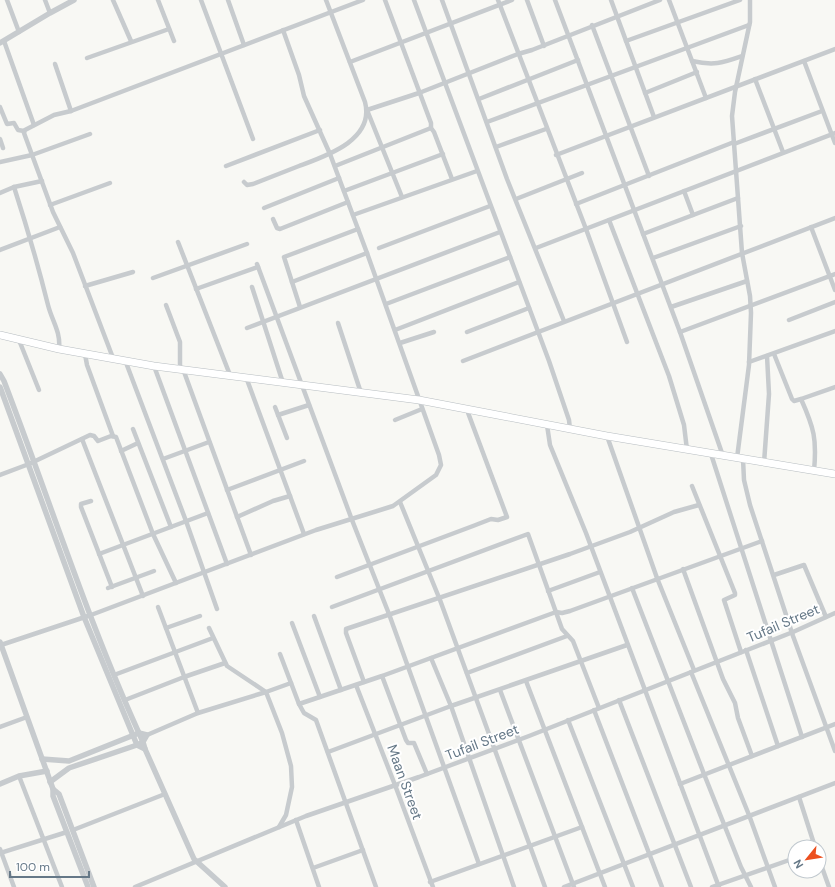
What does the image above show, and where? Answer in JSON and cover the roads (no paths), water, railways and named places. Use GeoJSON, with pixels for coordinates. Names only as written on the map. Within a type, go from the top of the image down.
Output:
{"type":"FeatureCollection","features":[{"type":"Feature","properties":{"kind":"main road"},"geometry":{"type":"LineString","coordinates":[[0,335],[59,349],[154,366],[246,376],[302,386],[419,400],[570,430],[835,474]]}},
{"type":"Feature","properties":{"kind":"street"},"geometry":{"type":"LineString","coordinates":[[7,0],[19,32]]}},
{"type":"Feature","properties":{"kind":"street"},"geometry":{"type":"LineString","coordinates":[[45,0],[50,12]]}},
{"type":"Feature","properties":{"kind":"street"},"geometry":{"type":"LineString","coordinates":[[34,125],[2,42],[50,12],[74,0]]}},
{"type":"Feature","properties":{"kind":"street"},"geometry":{"type":"LineString","coordinates":[[113,0],[131,41]]}},
{"type":"Feature","properties":{"kind":"street"},"geometry":{"type":"LineString","coordinates":[[158,0],[174,41]]}},
{"type":"Feature","properties":{"kind":"street"},"geometry":{"type":"LineString","coordinates":[[201,0],[253,139]]}},
{"type":"Feature","properties":{"kind":"street"},"geometry":{"type":"LineString","coordinates":[[228,0],[244,45]]}},
{"type":"Feature","properties":{"kind":"street"},"geometry":{"type":"LineString","coordinates":[[326,0],[367,110],[402,197]]}},
{"type":"Feature","properties":{"kind":"street"},"geometry":{"type":"LineString","coordinates":[[0,107],[7,124],[14,123],[18,130],[24,131],[54,115],[70,111],[363,0]]}},
{"type":"Feature","properties":{"kind":"street"},"geometry":{"type":"LineString","coordinates":[[385,0],[431,123],[431,128],[434,132],[452,179]]}},
{"type":"Feature","properties":{"kind":"street"},"geometry":{"type":"LineString","coordinates":[[414,0],[529,308],[569,420],[570,430]]}},
{"type":"Feature","properties":{"kind":"street"},"geometry":{"type":"LineString","coordinates":[[442,0],[496,147],[564,321]]}},
{"type":"Feature","properties":{"kind":"street"},"geometry":{"type":"LineString","coordinates":[[350,62],[499,3],[512,0]]}},
{"type":"Feature","properties":{"kind":"street"},"geometry":{"type":"LineString","coordinates":[[527,0],[544,46]]}},
{"type":"Feature","properties":{"kind":"street"},"geometry":{"type":"LineString","coordinates":[[555,0],[671,307],[722,456]]}},
{"type":"Feature","properties":{"kind":"street"},"geometry":{"type":"LineString","coordinates":[[611,0],[654,116]]}},
{"type":"Feature","properties":{"kind":"street"},"geometry":{"type":"LineString","coordinates":[[367,110],[444,83],[518,54],[544,46],[592,25],[660,0]]}},
{"type":"Feature","properties":{"kind":"street"},"geometry":{"type":"LineString","coordinates":[[669,0],[706,98]]}},
{"type":"Feature","properties":{"kind":"street"},"geometry":{"type":"LineString","coordinates":[[626,41],[740,0]]}},
{"type":"Feature","properties":{"kind":"street"},"geometry":{"type":"LineString","coordinates":[[750,0],[749,25],[733,104],[734,143],[742,253],[750,306],[749,362],[740,459],[750,504],[793,632],[793,636],[835,751]]}},
{"type":"Feature","properties":{"kind":"street"},"geometry":{"type":"LineString","coordinates":[[499,3],[556,155],[586,229],[627,342]]}},
{"type":"Feature","properties":{"kind":"street"},"geometry":{"type":"LineString","coordinates":[[592,25],[649,176]]}},
{"type":"Feature","properties":{"kind":"street"},"geometry":{"type":"LineString","coordinates":[[487,122],[588,86],[687,47],[749,25]]}},
{"type":"Feature","properties":{"kind":"street"},"geometry":{"type":"LineString","coordinates":[[87,58],[119,48],[131,41],[169,29]]}},
{"type":"Feature","properties":{"kind":"street"},"geometry":{"type":"LineString","coordinates":[[94,887],[53,796],[54,789],[50,782],[1,643],[91,616],[304,534],[393,506],[436,475],[440,469],[439,455],[377,278],[335,166],[304,96],[299,75],[283,30]]}},
{"type":"Feature","properties":{"kind":"street"},"geometry":{"type":"LineString","coordinates":[[556,155],[654,116],[835,49]]}},
{"type":"Feature","properties":{"kind":"street"},"geometry":{"type":"LineString","coordinates":[[692,61],[705,64],[712,62],[719,64],[742,56]]}},
{"type":"Feature","properties":{"kind":"street"},"geometry":{"type":"LineString","coordinates":[[479,99],[578,60]]}},
{"type":"Feature","properties":{"kind":"street"},"geometry":{"type":"LineString","coordinates":[[804,61],[822,111],[833,133],[835,143]]}},
{"type":"Feature","properties":{"kind":"street"},"geometry":{"type":"LineString","coordinates":[[55,64],[70,111]]}},
{"type":"Feature","properties":{"kind":"street"},"geometry":{"type":"LineString","coordinates":[[645,92],[696,72]]}},
{"type":"Feature","properties":{"kind":"street"},"geometry":{"type":"LineString","coordinates":[[755,79],[783,152]]}},
{"type":"Feature","properties":{"kind":"street"},"geometry":{"type":"LineString","coordinates":[[244,182],[247,185],[253,184],[330,154],[343,147],[364,125],[367,110]]}},
{"type":"Feature","properties":{"kind":"street"},"geometry":{"type":"LineString","coordinates":[[576,204],[822,111]]}},
{"type":"Feature","properties":{"kind":"street"},"geometry":{"type":"LineString","coordinates":[[335,166],[431,128]]}},
{"type":"Feature","properties":{"kind":"street"},"geometry":{"type":"LineString","coordinates":[[496,147],[546,129]]}},
{"type":"Feature","properties":{"kind":"street"},"geometry":{"type":"LineString","coordinates":[[226,166],[320,130]]}},
{"type":"Feature","properties":{"kind":"street"},"geometry":{"type":"LineString","coordinates":[[24,131],[50,205],[72,253],[113,358]]}},
{"type":"Feature","properties":{"kind":"street"},"geometry":{"type":"LineString","coordinates":[[536,248],[833,133]]}},
{"type":"Feature","properties":{"kind":"street"},"geometry":{"type":"LineString","coordinates":[[0,162],[32,155],[90,134]]}},
{"type":"Feature","properties":{"kind":"street"},"geometry":{"type":"LineString","coordinates":[[0,139],[3,148]]}},
{"type":"Feature","properties":{"kind":"street"},"geometry":{"type":"LineString","coordinates":[[344,191],[442,154]]}},
{"type":"Feature","properties":{"kind":"street"},"geometry":{"type":"LineString","coordinates":[[353,215],[477,171]]}},
{"type":"Feature","properties":{"kind":"street"},"geometry":{"type":"LineString","coordinates":[[516,199],[582,173]]}},
{"type":"Feature","properties":{"kind":"street"},"geometry":{"type":"LineString","coordinates":[[264,208],[339,178]]}},
{"type":"Feature","properties":{"kind":"street"},"geometry":{"type":"LineString","coordinates":[[0,193],[42,181]]}},
{"type":"Feature","properties":{"kind":"street"},"geometry":{"type":"LineString","coordinates":[[50,205],[110,183]]}},
{"type":"Feature","properties":{"kind":"street"},"geometry":{"type":"LineString","coordinates":[[14,188],[31,238],[49,306],[57,328],[60,340],[59,349]]}},
{"type":"Feature","properties":{"kind":"street"},"geometry":{"type":"LineString","coordinates":[[684,191],[693,215]]}},
{"type":"Feature","properties":{"kind":"street"},"geometry":{"type":"LineString","coordinates":[[643,234],[738,198]]}},
{"type":"Feature","properties":{"kind":"street"},"geometry":{"type":"LineString","coordinates":[[273,219],[277,228],[280,230],[348,202]]}},
{"type":"Feature","properties":{"kind":"street"},"geometry":{"type":"LineString","coordinates":[[379,248],[490,206]]}},
{"type":"Feature","properties":{"kind":"street"},"geometry":{"type":"LineString","coordinates":[[463,361],[835,218]]}},
{"type":"Feature","properties":{"kind":"street"},"geometry":{"type":"LineString","coordinates":[[609,220],[636,294],[669,376],[684,425],[688,450]]}},
{"type":"Feature","properties":{"kind":"street"},"geometry":{"type":"LineString","coordinates":[[653,258],[740,226]]}},
{"type":"Feature","properties":{"kind":"street"},"geometry":{"type":"LineString","coordinates":[[0,250],[60,227]]}},
{"type":"Feature","properties":{"kind":"street"},"geometry":{"type":"LineString","coordinates":[[812,227],[835,290]]}},
{"type":"Feature","properties":{"kind":"street"},"geometry":{"type":"LineString","coordinates":[[300,307],[285,256],[358,229]]}},
{"type":"Feature","properties":{"kind":"street"},"geometry":{"type":"LineString","coordinates":[[247,328],[500,232]]}},
{"type":"Feature","properties":{"kind":"street"},"geometry":{"type":"LineString","coordinates":[[178,242],[230,375]]}},
{"type":"Feature","properties":{"kind":"street"},"geometry":{"type":"LineString","coordinates":[[153,278],[247,244]]}},
{"type":"Feature","properties":{"kind":"street"},"geometry":{"type":"LineString","coordinates":[[292,282],[367,253]]}},
{"type":"Feature","properties":{"kind":"street"},"geometry":{"type":"LineString","coordinates":[[386,304],[510,258]]}},
{"type":"Feature","properties":{"kind":"street"},"geometry":{"type":"LineString","coordinates":[[196,290],[257,265],[369,565],[389,614],[443,768],[479,864]]}},
{"type":"Feature","properties":{"kind":"street"},"geometry":{"type":"LineString","coordinates":[[85,286],[133,272]]}},
{"type":"Feature","properties":{"kind":"street"},"geometry":{"type":"LineString","coordinates":[[680,332],[835,274]]}},
{"type":"Feature","properties":{"kind":"street"},"geometry":{"type":"LineString","coordinates":[[671,307],[747,281]]}},
{"type":"Feature","properties":{"kind":"street"},"geometry":{"type":"LineString","coordinates":[[395,330],[519,282]]}},
{"type":"Feature","properties":{"kind":"street"},"geometry":{"type":"LineString","coordinates":[[252,287],[283,383]]}},
{"type":"Feature","properties":{"kind":"street"},"geometry":{"type":"LineString","coordinates":[[789,320],[835,302]]}},
{"type":"Feature","properties":{"kind":"street"},"geometry":{"type":"LineString","coordinates":[[166,305],[180,342],[181,369],[251,555]]}},
{"type":"Feature","properties":{"kind":"street"},"geometry":{"type":"LineString","coordinates":[[467,332],[529,308]]}},
{"type":"Feature","properties":{"kind":"street"},"geometry":{"type":"LineString","coordinates":[[338,323],[361,393]]}},
{"type":"Feature","properties":{"kind":"street"},"geometry":{"type":"LineString","coordinates":[[749,362],[835,331]]}},
{"type":"Feature","properties":{"kind":"street"},"geometry":{"type":"LineString","coordinates":[[400,343],[434,332]]}},
{"type":"Feature","properties":{"kind":"street"},"geometry":{"type":"LineString","coordinates":[[19,340],[38,390]]}},
{"type":"Feature","properties":{"kind":"street"},"geometry":{"type":"LineString","coordinates":[[84,354],[113,436],[117,439],[153,534],[176,583]]}},
{"type":"Feature","properties":{"kind":"street"},"geometry":{"type":"LineString","coordinates":[[774,354],[794,401],[835,387]]}},
{"type":"Feature","properties":{"kind":"street"},"geometry":{"type":"LineString","coordinates":[[764,463],[769,394],[768,356]]}},
{"type":"Feature","properties":{"kind":"street"},"geometry":{"type":"LineString","coordinates":[[125,360],[186,521],[217,609]]}},
{"type":"Feature","properties":{"kind":"street"},"geometry":{"type":"LineString","coordinates":[[154,366],[227,564]]}},
{"type":"Feature","properties":{"kind":"street"},"geometry":{"type":"LineString","coordinates":[[0,374],[4,381],[32,462],[84,618],[136,735],[143,742],[196,862],[225,887]]}},
{"type":"Feature","properties":{"kind":"street"},"geometry":{"type":"LineString","coordinates":[[246,376],[304,534]]}},
{"type":"Feature","properties":{"kind":"street"},"geometry":{"type":"LineString","coordinates":[[0,387],[32,462],[114,676],[125,700],[138,745],[145,749]]}},
{"type":"Feature","properties":{"kind":"street"},"geometry":{"type":"LineString","coordinates":[[801,399],[810,418],[815,437],[814,471]]}},
{"type":"Feature","properties":{"kind":"street"},"geometry":{"type":"LineString","coordinates":[[278,415],[309,405]]}},
{"type":"Feature","properties":{"kind":"street"},"geometry":{"type":"LineString","coordinates":[[275,407],[287,438]]}},
{"type":"Feature","properties":{"kind":"street"},"geometry":{"type":"LineString","coordinates":[[395,420],[422,409]]}},
{"type":"Feature","properties":{"kind":"street"},"geometry":{"type":"LineString","coordinates":[[337,577],[491,519],[498,520],[506,517],[467,410]]}},
{"type":"Feature","properties":{"kind":"street"},"geometry":{"type":"LineString","coordinates":[[547,425],[550,445],[600,572],[719,886]]}},
{"type":"Feature","properties":{"kind":"street"},"geometry":{"type":"LineString","coordinates":[[132,430],[171,527]]}},
{"type":"Feature","properties":{"kind":"street"},"geometry":{"type":"LineString","coordinates":[[0,475],[92,435],[98,441],[113,436]]}},
{"type":"Feature","properties":{"kind":"street"},"geometry":{"type":"LineString","coordinates":[[607,436],[657,578],[728,765],[750,815],[775,887]]}},
{"type":"Feature","properties":{"kind":"street"},"geometry":{"type":"LineString","coordinates":[[82,439],[143,596]]}},
{"type":"Feature","properties":{"kind":"street"},"geometry":{"type":"LineString","coordinates":[[163,459],[209,442]]}},
{"type":"Feature","properties":{"kind":"street"},"geometry":{"type":"LineString","coordinates":[[121,450],[138,443]]}},
{"type":"Feature","properties":{"kind":"street"},"geometry":{"type":"LineString","coordinates":[[711,454],[802,737]]}},
{"type":"Feature","properties":{"kind":"street"},"geometry":{"type":"LineString","coordinates":[[227,490],[304,461]]}},
{"type":"Feature","properties":{"kind":"street"},"geometry":{"type":"LineString","coordinates":[[692,486],[735,593],[735,595],[724,600],[741,652]]}},
{"type":"Feature","properties":{"kind":"street"},"geometry":{"type":"LineString","coordinates":[[237,517],[273,501],[290,496]]}},
{"type":"Feature","properties":{"kind":"street"},"geometry":{"type":"LineString","coordinates":[[91,500],[82,504],[80,507],[99,554],[110,587],[154,571]]}},
{"type":"Feature","properties":{"kind":"street"},"geometry":{"type":"LineString","coordinates":[[400,502],[439,597],[545,887]]}},
{"type":"Feature","properties":{"kind":"street"},"geometry":{"type":"LineString","coordinates":[[364,682],[345,630],[630,532],[674,512],[699,505]]}},
{"type":"Feature","properties":{"kind":"street"},"geometry":{"type":"LineString","coordinates":[[99,554],[208,513]]}},
{"type":"Feature","properties":{"kind":"street"},"geometry":{"type":"LineString","coordinates":[[332,607],[528,534],[562,628],[567,636],[573,641],[599,708]]}},
{"type":"Feature","properties":{"kind":"street"},"geometry":{"type":"LineString","coordinates":[[299,704],[408,667],[556,612],[562,613],[609,597],[762,540]]}},
{"type":"Feature","properties":{"kind":"street"},"geometry":{"type":"LineString","coordinates":[[774,575],[804,565],[826,617]]}},
{"type":"Feature","properties":{"kind":"street"},"geometry":{"type":"LineString","coordinates":[[683,569],[723,679],[735,703],[738,718],[752,756]]}},
{"type":"Feature","properties":{"kind":"street"},"geometry":{"type":"LineString","coordinates":[[548,591],[600,572]]}},
{"type":"Feature","properties":{"kind":"street"},"geometry":{"type":"LineString","coordinates":[[632,588],[741,867],[746,874],[751,887]]}},
{"type":"Feature","properties":{"kind":"street"},"geometry":{"type":"LineString","coordinates":[[158,607],[198,712]]}},
{"type":"Feature","properties":{"kind":"street","name":"Tufail Street"},"geometry":{"type":"LineString","coordinates":[[135,887],[296,820],[519,740],[793,632],[835,613]]}},
{"type":"Feature","properties":{"kind":"street"},"geometry":{"type":"LineString","coordinates":[[166,628],[200,616]]}},
{"type":"Feature","properties":{"kind":"street"},"geometry":{"type":"LineString","coordinates":[[314,616],[341,690]]}},
{"type":"Feature","properties":{"kind":"street"},"geometry":{"type":"LineString","coordinates":[[292,623],[320,697]]}},
{"type":"Feature","properties":{"kind":"street"},"geometry":{"type":"LineString","coordinates":[[209,628],[225,663],[266,692],[282,733],[293,776],[286,815],[279,827]]}},
{"type":"Feature","properties":{"kind":"street"},"geometry":{"type":"LineString","coordinates":[[467,673],[567,636]]}},
{"type":"Feature","properties":{"kind":"street"},"geometry":{"type":"LineString","coordinates":[[114,676],[213,638]]}},
{"type":"Feature","properties":{"kind":"street"},"geometry":{"type":"LineString","coordinates":[[328,752],[451,706],[476,699],[627,645]]}},
{"type":"Feature","properties":{"kind":"street"},"geometry":{"type":"LineString","coordinates":[[746,650],[778,746]]}},
{"type":"Feature","properties":{"kind":"street"},"geometry":{"type":"LineString","coordinates":[[280,654],[299,704],[304,713],[316,720],[376,887]]}},
{"type":"Feature","properties":{"kind":"street"},"geometry":{"type":"LineString","coordinates":[[431,658],[470,758],[514,887]]}},
{"type":"Feature","properties":{"kind":"street"},"geometry":{"type":"LineString","coordinates":[[125,700],[225,663]]}},
{"type":"Feature","properties":{"kind":"street"},"geometry":{"type":"LineString","coordinates":[[382,676],[407,742],[414,743],[427,774]]}},
{"type":"Feature","properties":{"kind":"street"},"geometry":{"type":"LineString","coordinates":[[526,681],[605,887]]}},
{"type":"Feature","properties":{"kind":"street"},"geometry":{"type":"LineString","coordinates":[[42,759],[69,761],[136,735],[146,735],[198,712],[291,683]]}},
{"type":"Feature","properties":{"kind":"street","name":"Maan Street"},"geometry":{"type":"LineString","coordinates":[[356,685],[433,887]]}},
{"type":"Feature","properties":{"kind":"street"},"geometry":{"type":"LineString","coordinates":[[500,690],[573,885]]}},
{"type":"Feature","properties":{"kind":"street"},"geometry":{"type":"LineString","coordinates":[[619,700],[691,887]]}},
{"type":"Feature","properties":{"kind":"street"},"geometry":{"type":"LineString","coordinates":[[594,710],[662,887]]}},
{"type":"Feature","properties":{"kind":"street"},"geometry":{"type":"LineString","coordinates":[[0,727],[27,717]]}},
{"type":"Feature","properties":{"kind":"street"},"geometry":{"type":"LineString","coordinates":[[568,720],[633,887]]}},
{"type":"Feature","properties":{"kind":"street"},"geometry":{"type":"LineString","coordinates":[[680,784],[835,724]]}},
{"type":"Feature","properties":{"kind":"street"},"geometry":{"type":"LineString","coordinates":[[50,782],[69,768],[138,745],[143,742],[146,735]]}},
{"type":"Feature","properties":{"kind":"street"},"geometry":{"type":"LineString","coordinates":[[0,784],[20,776],[47,771]]}},
{"type":"Feature","properties":{"kind":"street"},"geometry":{"type":"LineString","coordinates":[[20,776],[62,887]]}},
{"type":"Feature","properties":{"kind":"street"},"geometry":{"type":"LineString","coordinates":[[564,887],[573,885],[600,873],[700,836],[750,815],[835,783]]}},
{"type":"Feature","properties":{"kind":"street"},"geometry":{"type":"LineString","coordinates":[[14,887],[0,852],[70,831],[165,794]]}},
{"type":"Feature","properties":{"kind":"street"},"geometry":{"type":"LineString","coordinates":[[799,797],[812,839]]}},
{"type":"Feature","properties":{"kind":"street"},"geometry":{"type":"LineString","coordinates":[[296,820],[319,887]]}},
{"type":"Feature","properties":{"kind":"street"},"geometry":{"type":"LineString","coordinates":[[430,882],[582,827]]}},
{"type":"Feature","properties":{"kind":"street"},"geometry":{"type":"LineString","coordinates":[[70,831],[88,887]]}},
{"type":"Feature","properties":{"kind":"street"},"geometry":{"type":"LineString","coordinates":[[313,868],[363,850]]}},
{"type":"Feature","properties":{"kind":"street"},"geometry":{"type":"LineString","coordinates":[[712,887],[719,886],[746,874],[787,861]]}}]}
